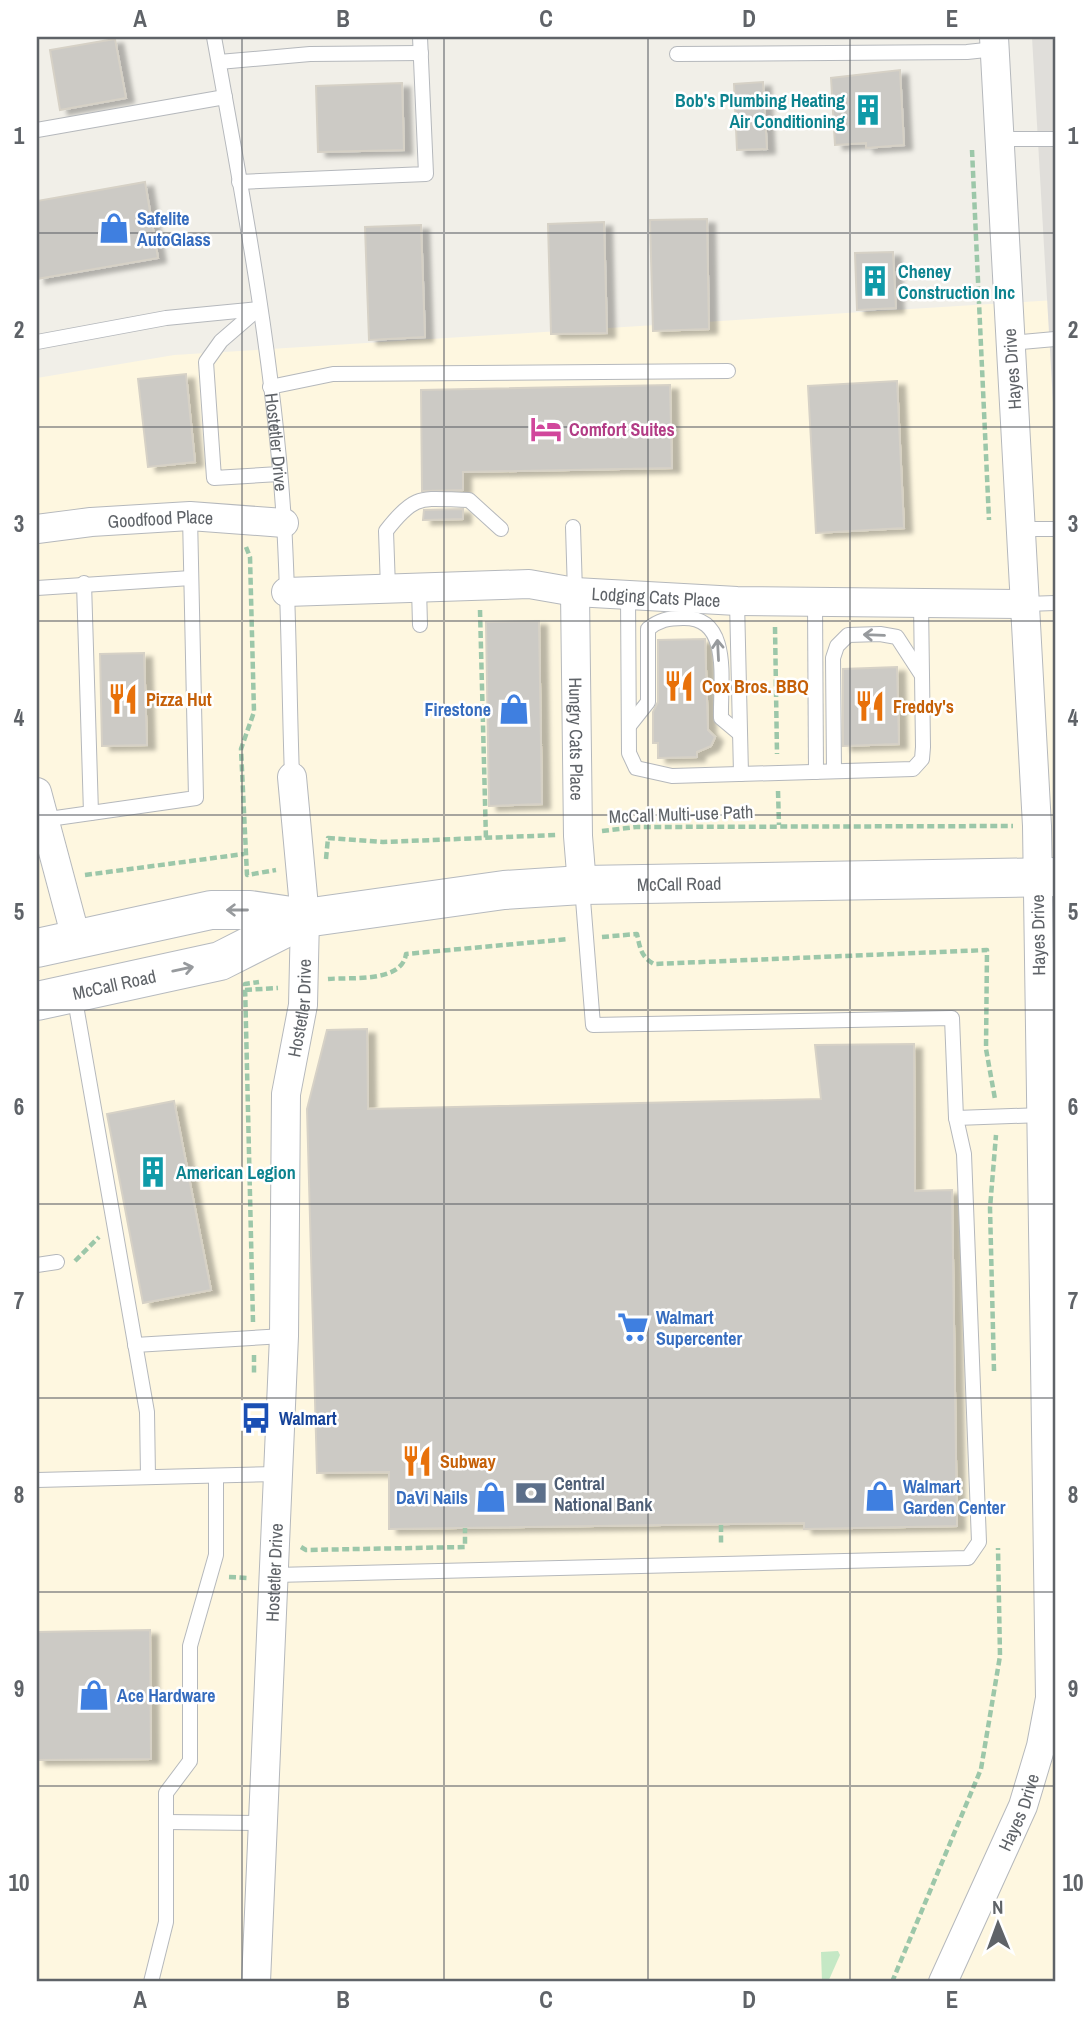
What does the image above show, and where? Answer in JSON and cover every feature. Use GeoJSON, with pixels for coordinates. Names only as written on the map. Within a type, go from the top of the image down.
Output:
{"type":"FeatureCollection","features":[{"type":"Feature","properties":{"kind":"main road","name":"McCall Road"},"geometry":{"type":"LineString","coordinates":[[37,948],[211,910],[250,910],[304,918],[504,890],[582,885],[1046,878]]}},
{"type":"Feature","properties":{"kind":"main road","name":"McCall Road"},"geometry":{"type":"LineString","coordinates":[[37,1001],[220,961],[304,918]]}},
{"type":"Feature","properties":{"kind":"main road"},"geometry":{"type":"LineString","coordinates":[[37,979],[57,972],[74,959],[76,938]]}},
{"type":"Feature","properties":{"kind":"street","name":"Hayes Drive"},"geometry":{"type":"LineString","coordinates":[[943,1982],[1048,1748],[1050,1698],[1050,1308],[1042,1115],[1046,878],[1037,825],[1011,343],[985,143],[994,43]]}},
{"type":"Feature","properties":{"kind":"street","name":"Goodfood Place"},"geometry":{"type":"LineString","coordinates":[[37,529],[91,522],[190,516],[284,523]]}},
{"type":"Feature","properties":{"kind":"street","name":"Lodging Cats Place"},"geometry":{"type":"LineString","coordinates":[[286,592],[529,584],[575,592],[737,601],[1026,604]]}},
{"type":"Feature","properties":{"kind":"street","name":"Hungry Cats Place"},"geometry":{"type":"LineString","coordinates":[[575,592],[578,836],[582,885]]}},
{"type":"Feature","properties":{"kind":"street","name":"Hostetler Drive"},"geometry":{"type":"LineString","coordinates":[[256,1982],[284,1336],[286,1094],[301,1018],[303,983],[304,918],[292,777]]}},
{"type":"Feature","properties":{"kind":"street"},"geometry":{"type":"LineString","coordinates":[[37,792],[40,821],[76,938]]}},
{"type":"Feature","properties":{"kind":"lane","name":"Hostetler Drive"},"geometry":{"type":"LineString","coordinates":[[214,37],[270,387],[284,523],[292,777]]}},
{"type":"Feature","properties":{"kind":"lane"},"geometry":{"type":"LineString","coordinates":[[239,182],[426,174],[420,37]]}},
{"type":"Feature","properties":{"kind":"lane"},"geometry":{"type":"LineString","coordinates":[[677,54],[967,52],[994,43]]}},
{"type":"Feature","properties":{"kind":"lane"},"geometry":{"type":"LineString","coordinates":[[219,62],[297,55],[421,53]]}},
{"type":"Feature","properties":{"kind":"lane"},"geometry":{"type":"LineString","coordinates":[[37,130],[225,97]]}},
{"type":"Feature","properties":{"kind":"lane"},"geometry":{"type":"LineString","coordinates":[[985,143],[1055,139]]}},
{"type":"Feature","properties":{"kind":"lane"},"geometry":{"type":"LineString","coordinates":[[37,342],[166,318],[258,309]]}},
{"type":"Feature","properties":{"kind":"lane"},"geometry":{"type":"LineString","coordinates":[[258,309],[221,341],[206,362],[214,478],[279,474]]}},
{"type":"Feature","properties":{"kind":"lane"},"geometry":{"type":"LineString","coordinates":[[1011,343],[1055,339]]}},
{"type":"Feature","properties":{"kind":"lane"},"geometry":{"type":"LineString","coordinates":[[270,387],[333,374],[729,371]]}},
{"type":"Feature","properties":{"kind":"lane"},"geometry":{"type":"LineString","coordinates":[[388,589],[386,531],[405,507],[419,499],[468,500],[501,529]]}},
{"type":"Feature","properties":{"kind":"lane"},"geometry":{"type":"LineString","coordinates":[[40,821],[196,798],[190,516]]}},
{"type":"Feature","properties":{"kind":"lane"},"geometry":{"type":"LineString","coordinates":[[573,527],[575,592]]}},
{"type":"Feature","properties":{"kind":"lane"},"geometry":{"type":"LineString","coordinates":[[1022,529],[1055,529]]}},
{"type":"Feature","properties":{"kind":"lane"},"geometry":{"type":"LineString","coordinates":[[37,588],[191,578]]}},
{"type":"Feature","properties":{"kind":"lane"},"geometry":{"type":"LineString","coordinates":[[84,583],[91,813]]}},
{"type":"Feature","properties":{"kind":"lane"},"geometry":{"type":"LineString","coordinates":[[419,587],[420,625]]}},
{"type":"Feature","properties":{"kind":"lane"},"geometry":{"type":"LineString","coordinates":[[628,596],[629,753],[636,768],[672,776],[913,769],[922,759],[921,603]]}},
{"type":"Feature","properties":{"kind":"lane"},"geometry":{"type":"LineString","coordinates":[[737,601],[741,774]]}},
{"type":"Feature","properties":{"kind":"lane"},"geometry":{"type":"LineString","coordinates":[[815,602],[816,772]]}},
{"type":"Feature","properties":{"kind":"lane"},"geometry":{"type":"LineString","coordinates":[[1026,604],[1055,603]]}},
{"type":"Feature","properties":{"kind":"lane"},"geometry":{"type":"LineString","coordinates":[[629,726],[648,702],[648,629],[658,621],[691,617],[706,621],[718,635],[722,718],[740,734]]}},
{"type":"Feature","properties":{"kind":"lane"},"geometry":{"type":"LineString","coordinates":[[834,771],[833,658],[837,646],[848,635],[880,634],[897,637],[922,675]]}},
{"type":"Feature","properties":{"kind":"lane"},"geometry":{"type":"LineString","coordinates":[[275,1575],[968,1558],[979,1542],[964,1154],[956,1118],[952,1018],[593,1025],[582,885]]}},
{"type":"Feature","properties":{"kind":"lane"},"geometry":{"type":"LineString","coordinates":[[74,993],[147,1412],[148,1477]]}},
{"type":"Feature","properties":{"kind":"lane"},"geometry":{"type":"LineString","coordinates":[[956,1118],[1042,1115]]}},
{"type":"Feature","properties":{"kind":"lane"},"geometry":{"type":"LineString","coordinates":[[37,1265],[62,1265]]}},
{"type":"Feature","properties":{"kind":"lane"},"geometry":{"type":"LineString","coordinates":[[135,1345],[284,1336]]}},
{"type":"Feature","properties":{"kind":"lane"},"geometry":{"type":"LineString","coordinates":[[37,1480],[277,1474]]}},
{"type":"Feature","properties":{"kind":"lane"},"geometry":{"type":"LineString","coordinates":[[150,1982],[166,1922],[166,1793],[190,1761],[190,1646],[216,1555],[216,1476]]}},
{"type":"Feature","properties":{"kind":"lane"},"geometry":{"type":"LineString","coordinates":[[166,1822],[264,1823]]}},
{"type":"Feature","properties":{"kind":"path"},"geometry":{"type":"LineString","coordinates":[[985,143],[989,520]]}},
{"type":"Feature","properties":{"kind":"path"},"geometry":{"type":"LineString","coordinates":[[479,586],[486,840]]}},
{"type":"Feature","properties":{"kind":"path"},"geometry":{"type":"LineString","coordinates":[[774,601],[779,825]]}},
{"type":"Feature","properties":{"kind":"path"},"geometry":{"type":"LineString","coordinates":[[485,804],[489,797]]}},
{"type":"Feature","properties":{"kind":"path","name":"McCall Multi-use Path"},"geometry":{"type":"LineString","coordinates":[[328,859],[328,838],[383,842],[486,840],[547,834],[578,836],[636,827],[1037,825]]}},
{"type":"Feature","properties":{"kind":"path"},"geometry":{"type":"LineString","coordinates":[[60,879],[244,854],[247,875]]}},
{"type":"Feature","properties":{"kind":"path"},"geometry":{"type":"LineString","coordinates":[[245,990],[266,991],[303,983],[377,976],[399,970],[405,963],[406,954],[638,934],[640,950],[645,960],[654,964],[987,950],[986,1049],[995,1094],[996,1116],[990,1208],[994,1374]]}},
{"type":"Feature","properties":{"kind":"path"},"geometry":{"type":"LineString","coordinates":[[254,1379],[245,984],[260,982]]}},
{"type":"Feature","properties":{"kind":"path"},"geometry":{"type":"LineString","coordinates":[[62,1265],[100,1236],[116,1234]]}},
{"type":"Feature","properties":{"kind":"path"},"geometry":{"type":"LineString","coordinates":[[292,1543],[306,1550],[465,1547],[465,1528]]}},
{"type":"Feature","properties":{"kind":"path"},"geometry":{"type":"LineString","coordinates":[[892,1982],[981,1769],[1000,1656],[998,1540]]}},
{"type":"Feature","properties":{"kind":"path"},"geometry":{"type":"LineString","coordinates":[[208,1583],[227,1577],[253,1579],[275,1575]]}},
{"type":"Feature","properties":{"kind":"shaded area"},"geometry":{"type":"Polygon","coordinates":[[[1032,37],[1055,37],[1055,437],[1032,37]]]}},
{"type":"Feature","properties":{"kind":"shaded area"},"geometry":{"type":"Polygon","coordinates":[[[1055,300],[1055,1982],[37,1982],[37,378],[174,355],[1055,300]]]}},
{"type":"Feature","properties":{"kind":"green space"},"geometry":{"type":"Polygon","coordinates":[[[838,1951],[840,1955],[828,1982],[822,1982],[821,1952],[838,1951]]]}},
{"type":"Feature","properties":{"kind":"building"},"geometry":{"type":"Polygon","coordinates":[[[115,39],[126,98],[60,110],[50,50],[115,39]]]}},
{"type":"Feature","properties":{"kind":"building","name":"Bob's Plumbing Heating Air Conditioning"},"geometry":{"type":"Polygon","coordinates":[[[900,70],[904,145],[866,148],[866,143],[835,145],[831,78],[900,70]]]}},
{"type":"Feature","properties":{"kind":"building"},"geometry":{"type":"Polygon","coordinates":[[[763,82],[767,149],[737,150],[734,84],[763,82]]]}},
{"type":"Feature","properties":{"kind":"building"},"geometry":{"type":"Polygon","coordinates":[[[402,83],[404,150],[318,152],[316,86],[402,83]]]}},
{"type":"Feature","properties":{"kind":"building"},"geometry":{"type":"Polygon","coordinates":[[[145,182],[158,258],[37,279],[37,201],[145,182]]]}},
{"type":"Feature","properties":{"kind":"building"},"geometry":{"type":"Polygon","coordinates":[[[707,219],[709,329],[653,331],[650,220],[707,219]]]}},
{"type":"Feature","properties":{"kind":"building"},"geometry":{"type":"Polygon","coordinates":[[[604,222],[607,333],[551,334],[548,224],[604,222]]]}},
{"type":"Feature","properties":{"kind":"building"},"geometry":{"type":"Polygon","coordinates":[[[421,225],[425,337],[369,340],[365,227],[421,225]]]}},
{"type":"Feature","properties":{"kind":"building","name":"Cheney Construction Inc"},"geometry":{"type":"Polygon","coordinates":[[[893,252],[896,308],[857,310],[855,253],[893,252]]]}},
{"type":"Feature","properties":{"kind":"building"},"geometry":{"type":"Polygon","coordinates":[[[186,374],[195,462],[148,467],[138,379],[186,374]]]}},
{"type":"Feature","properties":{"kind":"building"},"geometry":{"type":"Polygon","coordinates":[[[897,381],[904,528],[816,533],[808,386],[897,381]]]}},
{"type":"Feature","properties":{"kind":"building","name":"Comfort Suites"},"geometry":{"type":"Polygon","coordinates":[[[670,385],[672,468],[463,472],[463,490],[422,491],[421,390],[670,385]]]}},
{"type":"Feature","properties":{"kind":"building"},"geometry":{"type":"Polygon","coordinates":[[[463,509],[463,519],[423,520],[424,510],[463,509]]]}},
{"type":"Feature","properties":{"kind":"building","name":"Firestone"},"geometry":{"type":"Polygon","coordinates":[[[539,621],[542,804],[489,806],[486,622],[539,621]]]}},
{"type":"Feature","properties":{"kind":"building","name":"Cox Bros. BBQ"},"geometry":{"type":"Polygon","coordinates":[[[705,639],[708,730],[715,737],[711,746],[697,752],[697,757],[658,758],[658,743],[653,743],[653,712],[658,702],[658,640],[705,639]]]}},
{"type":"Feature","properties":{"kind":"building","name":"Pizza Hut"},"geometry":{"type":"Polygon","coordinates":[[[144,653],[147,745],[102,746],[100,654],[144,653]]]}},
{"type":"Feature","properties":{"kind":"building","name":"Freddy's"},"geometry":{"type":"Polygon","coordinates":[[[897,667],[899,744],[843,746],[843,669],[897,667]]]}},
{"type":"Feature","properties":{"kind":"building","name":"Walmart Supercenter"},"geometry":{"type":"Polygon","coordinates":[[[367,1029],[368,1109],[821,1099],[815,1045],[914,1044],[915,1191],[952,1190],[957,1526],[804,1529],[804,1523],[389,1529],[389,1472],[317,1473],[307,1109],[327,1030],[367,1029]]]}},
{"type":"Feature","properties":{"kind":"building","name":"American Legion"},"geometry":{"type":"Polygon","coordinates":[[[174,1101],[211,1290],[143,1303],[107,1114],[174,1101]]]}},
{"type":"Feature","properties":{"kind":"building","name":"Ace Hardware"},"geometry":{"type":"Polygon","coordinates":[[[150,1630],[151,1759],[37,1760],[37,1632],[150,1630]]]}},
{"type":"Feature","properties":{"kind":"place","name":"Bob's Plumbing Heating Air Conditioning"},"geometry":{"type":"Point","coordinates":[868,110]}},
{"type":"Feature","properties":{"kind":"place","name":"Safelite AutoGlass"},"geometry":{"type":"Point","coordinates":[114,228]}},
{"type":"Feature","properties":{"kind":"place","name":"Cheney Construction Inc"},"geometry":{"type":"Point","coordinates":[875,281]}},
{"type":"Feature","properties":{"kind":"place","name":"Comfort Suites"},"geometry":{"type":"Point","coordinates":[546,429]}},
{"type":"Feature","properties":{"kind":"place","name":"Cox Bros. BBQ"},"geometry":{"type":"Point","coordinates":[679,686]}},
{"type":"Feature","properties":{"kind":"place","name":"Pizza Hut"},"geometry":{"type":"Point","coordinates":[123,699]}},
{"type":"Feature","properties":{"kind":"place","name":"Freddy's"},"geometry":{"type":"Point","coordinates":[870,706]}},
{"type":"Feature","properties":{"kind":"place","name":"Firestone"},"geometry":{"type":"Point","coordinates":[514,709]}},
{"type":"Feature","properties":{"kind":"place","name":"American Legion"},"geometry":{"type":"Point","coordinates":[153,1172]}},
{"type":"Feature","properties":{"kind":"place","name":"Walmart Supercenter"},"geometry":{"type":"Point","coordinates":[633,1327]}},
{"type":"Feature","properties":{"kind":"place","name":"Walmart"},"geometry":{"type":"Point","coordinates":[256,1418]}},
{"type":"Feature","properties":{"kind":"place","name":"Subway"},"geometry":{"type":"Point","coordinates":[417,1461]}},
{"type":"Feature","properties":{"kind":"place","name":"Central National Bank"},"geometry":{"type":"Point","coordinates":[531,1493]}},
{"type":"Feature","properties":{"kind":"place","name":"Walmart Garden Center"},"geometry":{"type":"Point","coordinates":[880,1496]}},
{"type":"Feature","properties":{"kind":"place","name":"DaVi Nails"},"geometry":{"type":"Point","coordinates":[491,1497]}},
{"type":"Feature","properties":{"kind":"place","name":"Ace Hardware"},"geometry":{"type":"Point","coordinates":[94,1695]}}]}
